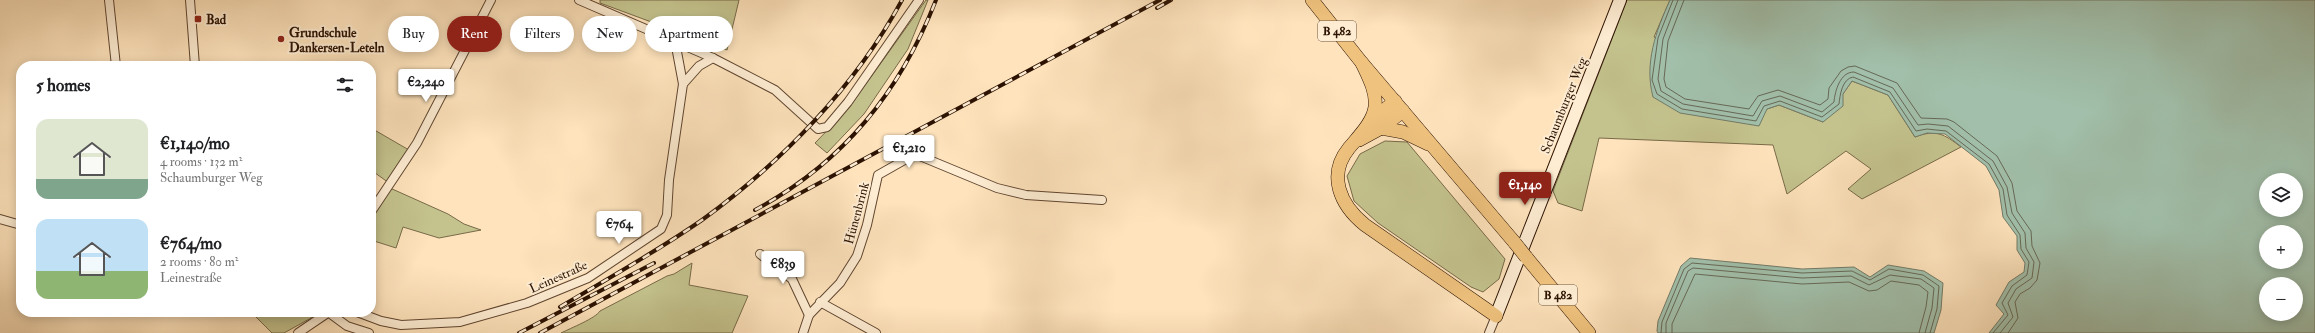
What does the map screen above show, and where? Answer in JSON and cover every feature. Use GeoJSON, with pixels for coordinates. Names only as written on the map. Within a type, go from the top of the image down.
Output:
{"type":"FeatureCollection","features":[{"type":"Feature","properties":{"kind":"main road","name":"B 482"},"geometry":{"type":"LineString","coordinates":[[1312,0],[1362,63],[1515,243],[1589,333]]}},
{"type":"Feature","properties":{"kind":"main road"},"geometry":{"type":"LineString","coordinates":[[1362,63],[1375,98],[1373,114],[1368,124],[1341,162],[1337,178],[1340,194],[1352,215],[1496,316]]}},
{"type":"Feature","properties":{"kind":"main road"},"geometry":{"type":"LineString","coordinates":[[1368,124],[1399,106]]}},
{"type":"Feature","properties":{"kind":"main road"},"geometry":{"type":"LineString","coordinates":[[1356,142],[1381,128],[1399,106]]}},
{"type":"Feature","properties":{"kind":"main road"},"geometry":{"type":"LineString","coordinates":[[1381,128],[1403,132],[1433,146]]}},
{"type":"Feature","properties":{"kind":"street"},"geometry":{"type":"LineString","coordinates":[[109,0],[115,61]]}},
{"type":"Feature","properties":{"kind":"street"},"geometry":{"type":"LineString","coordinates":[[190,0],[195,61]]}},
{"type":"Feature","properties":{"kind":"street"},"geometry":{"type":"LineString","coordinates":[[376,204],[417,142],[491,0]]}},
{"type":"Feature","properties":{"kind":"street"},"geometry":{"type":"LineString","coordinates":[[579,0],[645,29]]}},
{"type":"Feature","properties":{"kind":"street"},"geometry":{"type":"LineString","coordinates":[[698,52],[713,58],[774,90],[818,129],[827,127],[848,102],[919,0]]}},
{"type":"Feature","properties":{"kind":"street","name":"Schaumburger Weg"},"geometry":{"type":"LineString","coordinates":[[1489,333],[1620,0]]}},
{"type":"Feature","properties":{"kind":"street","name":"Leinestraße"},"geometry":{"type":"LineString","coordinates":[[370,317],[381,321],[402,325],[460,322],[527,303],[588,278],[661,229],[667,215],[669,180],[683,84],[676,52]]}},
{"type":"Feature","properties":{"kind":"street"},"geometry":{"type":"LineString","coordinates":[[683,84],[699,66],[713,58]]}},
{"type":"Feature","properties":{"kind":"street","name":"Hünenbrink"},"geometry":{"type":"LineString","coordinates":[[803,333],[809,315],[840,283],[857,256],[867,225],[878,175],[914,154],[997,188],[1026,195],[1102,200]]}},
{"type":"Feature","properties":{"kind":"street"},"geometry":{"type":"LineString","coordinates":[[0,219],[16,224]]}},
{"type":"Feature","properties":{"kind":"street"},"geometry":{"type":"LineString","coordinates":[[760,254],[792,279],[802,296],[809,315]]}},
{"type":"Feature","properties":{"kind":"street"},"geometry":{"type":"LineString","coordinates":[[820,302],[876,333]]}},
{"type":"Feature","properties":{"kind":"street"},"geometry":{"type":"LineString","coordinates":[[298,333],[321,317]]}},
{"type":"Feature","properties":{"kind":"street"},"geometry":{"type":"LineString","coordinates":[[335,317],[347,326],[369,333]]}},
{"type":"Feature","properties":{"kind":"shaded area"},"geometry":{"type":"Polygon","coordinates":[[[600,0],[739,0],[733,25],[733,16],[645,16],[645,20],[600,3],[600,0]]]}},
{"type":"Feature","properties":{"kind":"shaded area"},"geometry":{"type":"Polygon","coordinates":[[[926,0],[928,0],[908,49],[864,114],[827,153],[815,143],[848,109],[926,0]]]}},
{"type":"Feature","properties":{"kind":"shaded area"},"geometry":{"type":"Polygon","coordinates":[[[1627,0],[1670,0],[1654,37],[1767,109],[1779,105],[1823,122],[1852,81],[1888,95],[1915,137],[1929,133],[1940,134],[1961,147],[1862,199],[1848,189],[1871,169],[1846,151],[1787,194],[1773,145],[1599,138],[1582,211],[1558,203],[1553,191],[1627,0]]]}},
{"type":"Feature","properties":{"kind":"shaded area"},"geometry":{"type":"Polygon","coordinates":[[[376,131],[409,150],[389,183],[376,174],[376,131]]]}},
{"type":"Feature","properties":{"kind":"shaded area"},"geometry":{"type":"Polygon","coordinates":[[[1385,141],[1407,142],[1505,259],[1499,279],[1483,292],[1471,287],[1378,223],[1354,201],[1347,176],[1360,154],[1385,141]]]}},
{"type":"Feature","properties":{"kind":"shaded area"},"geometry":{"type":"Polygon","coordinates":[[[390,188],[448,214],[464,224],[481,230],[439,238],[403,227],[396,248],[376,242],[376,210],[390,188]]]}},
{"type":"Feature","properties":{"kind":"shaded area"},"geometry":{"type":"Polygon","coordinates":[[[692,263],[689,285],[748,296],[732,333],[561,333],[589,320],[600,311],[667,276],[674,274],[692,263]]]}},
{"type":"Feature","properties":{"kind":"shaded area"},"geometry":{"type":"Polygon","coordinates":[[[256,317],[311,317],[284,333],[272,333],[256,317]]]}},
{"type":"Feature","properties":{"kind":"water"},"geometry":{"type":"Polygon","coordinates":[[[1670,0],[2315,0],[2315,333],[1989,333],[2004,314],[1996,305],[2009,282],[2024,272],[2025,263],[2017,250],[2017,236],[2003,217],[1999,190],[1986,166],[1945,134],[1927,133],[1915,137],[1888,95],[1852,81],[1843,94],[1843,106],[1823,122],[1779,105],[1767,109],[1759,126],[1680,113],[1653,97],[1650,72],[1651,60],[1660,23],[1670,0]]]}},
{"type":"Feature","properties":{"kind":"water"},"geometry":{"type":"Polygon","coordinates":[[[1690,258],[1802,269],[1854,267],[1870,277],[1888,265],[1924,271],[1943,283],[1941,310],[1934,333],[1658,333],[1658,321],[1681,266],[1690,258]]]}},
{"type":"Feature","properties":{"kind":"railway"},"geometry":{"type":"LineString","coordinates":[[560,307],[685,232],[732,197],[788,148],[839,93],[862,63],[902,0]]}},
{"type":"Feature","properties":{"kind":"railway"},"geometry":{"type":"LineString","coordinates":[[755,210],[787,191],[815,170],[841,147],[865,122],[905,65],[936,0]]}},
{"type":"Feature","properties":{"kind":"railway"},"geometry":{"type":"LineString","coordinates":[[540,333],[1160,0]]}},
{"type":"Feature","properties":{"kind":"railway"},"geometry":{"type":"LineString","coordinates":[[1157,8],[1171,0]]}},
{"type":"Feature","properties":{"kind":"railway"},"geometry":{"type":"LineString","coordinates":[[519,333],[654,263]]}},
{"type":"Feature","properties":{"kind":"place","name":"Bad"},"geometry":{"type":"Point","coordinates":[198,19]}},
{"type":"Feature","properties":{"kind":"place","name":"Grundschule Dankersen-Leteln"},"geometry":{"type":"Point","coordinates":[281,39]}}]}
